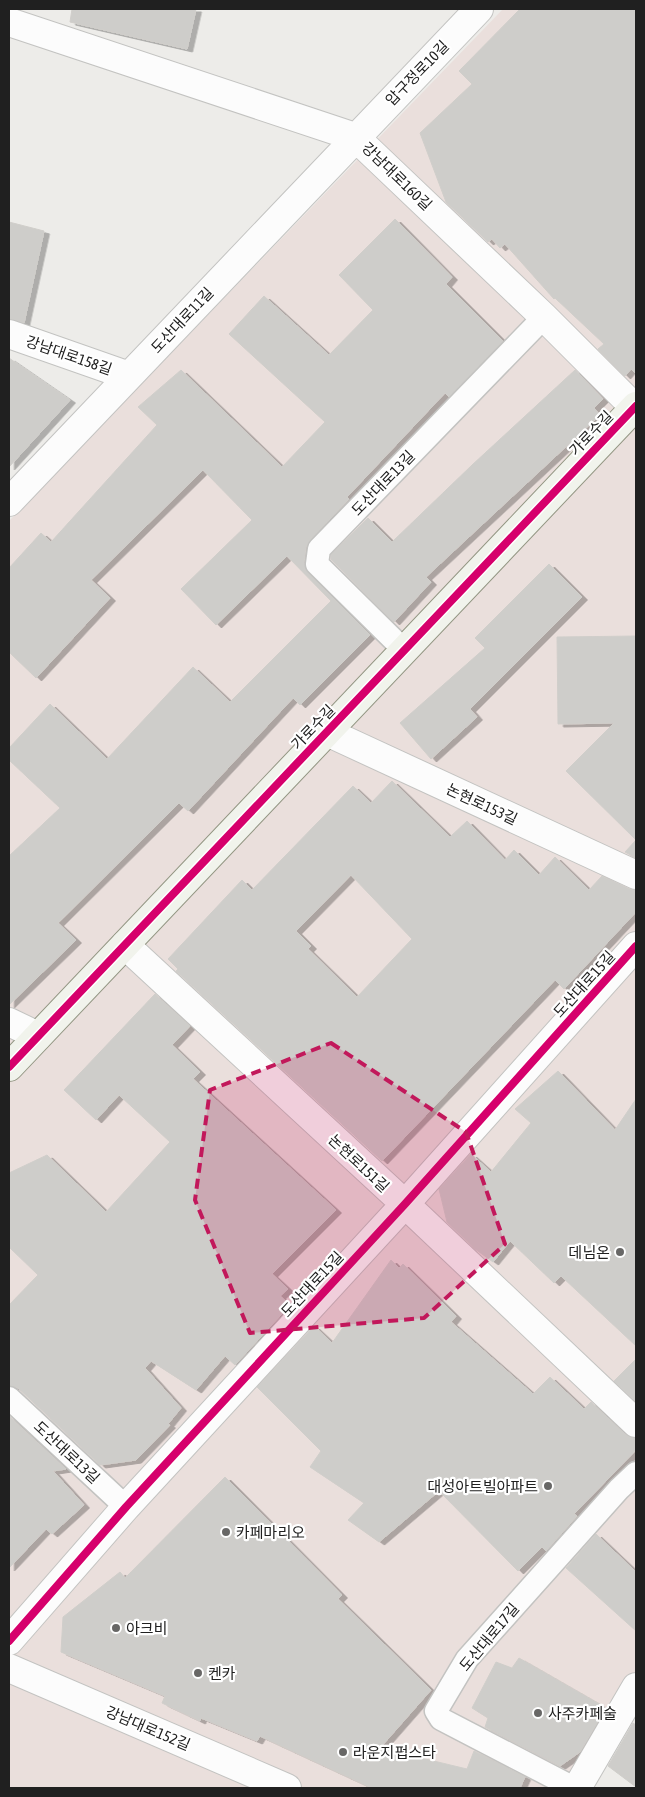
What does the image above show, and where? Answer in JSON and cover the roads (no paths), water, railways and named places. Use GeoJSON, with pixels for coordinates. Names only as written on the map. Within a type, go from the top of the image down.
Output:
{"type":"FeatureCollection","features":[{"type":"Feature","properties":{"kind":"street","name":"압구정로10길"},"geometry":{"type":"LineString","coordinates":[[355,137],[479,9]]}},
{"type":"Feature","properties":{"kind":"street","name":"강남대로160길"},"geometry":{"type":"LineString","coordinates":[[9,22],[355,137],[636,407]]}},
{"type":"Feature","properties":{"kind":"street","name":"도산대로11길"},"geometry":{"type":"LineString","coordinates":[[9,502],[355,137]]}},
{"type":"Feature","properties":{"kind":"street","name":"강남대로158길"},"geometry":{"type":"LineString","coordinates":[[9,334],[129,376]]}},
{"type":"Feature","properties":{"kind":"street","name":"가로수길"},"geometry":{"type":"LineString","coordinates":[[9,1067],[636,407]]}},
{"type":"Feature","properties":{"kind":"street","name":"논현로153길"},"geometry":{"type":"LineString","coordinates":[[327,732],[636,875]]}},
{"type":"Feature","properties":{"kind":"street","name":"논현로151길"},"geometry":{"type":"LineString","coordinates":[[125,945],[405,1204],[636,1423]]}},
{"type":"Feature","properties":{"kind":"street","name":"도산대로15길"},"geometry":{"type":"LineString","coordinates":[[9,1641],[126,1507],[405,1204],[636,946]]}},
{"type":"Feature","properties":{"kind":"street"},"geometry":{"type":"LineString","coordinates":[[9,1022],[38,1036]]}},
{"type":"Feature","properties":{"kind":"street","name":"강남대로152길"},"geometry":{"type":"LineString","coordinates":[[9,1668],[287,1788]]}},
{"type":"Feature","properties":{"kind":"street"},"geometry":{"type":"LineString","coordinates":[[578,1788],[636,1687]]}},
{"type":"Feature","properties":{"kind":"lane","name":"도산대로13길"},"geometry":{"type":"LineString","coordinates":[[404,650],[317,564],[319,549],[544,317]]}},
{"type":"Feature","properties":{"kind":"lane","name":"도산대로13길"},"geometry":{"type":"LineString","coordinates":[[9,1398],[126,1507]]}},
{"type":"Feature","properties":{"kind":"lane","name":"도산대로17길"},"geometry":{"type":"LineString","coordinates":[[574,1788],[441,1719],[436,1711],[467,1659],[619,1489],[636,1473]]}},
{"type":"Feature","properties":{"kind":"place","name":"데님온"},"geometry":{"type":"Point","coordinates":[620,1252]}},
{"type":"Feature","properties":{"kind":"place","name":"대성아트빌아파트"},"geometry":{"type":"Point","coordinates":[548,1486]}},
{"type":"Feature","properties":{"kind":"place","name":"카페마리오"},"geometry":{"type":"Point","coordinates":[226,1532]}},
{"type":"Feature","properties":{"kind":"place","name":"아크비"},"geometry":{"type":"Point","coordinates":[116,1628]}},
{"type":"Feature","properties":{"kind":"place","name":"켄카"},"geometry":{"type":"Point","coordinates":[198,1673]}},
{"type":"Feature","properties":{"kind":"place","name":"사주카페술"},"geometry":{"type":"Point","coordinates":[538,1713]}},
{"type":"Feature","properties":{"kind":"place","name":"라운지펍스타"},"geometry":{"type":"Point","coordinates":[343,1752]}}]}
